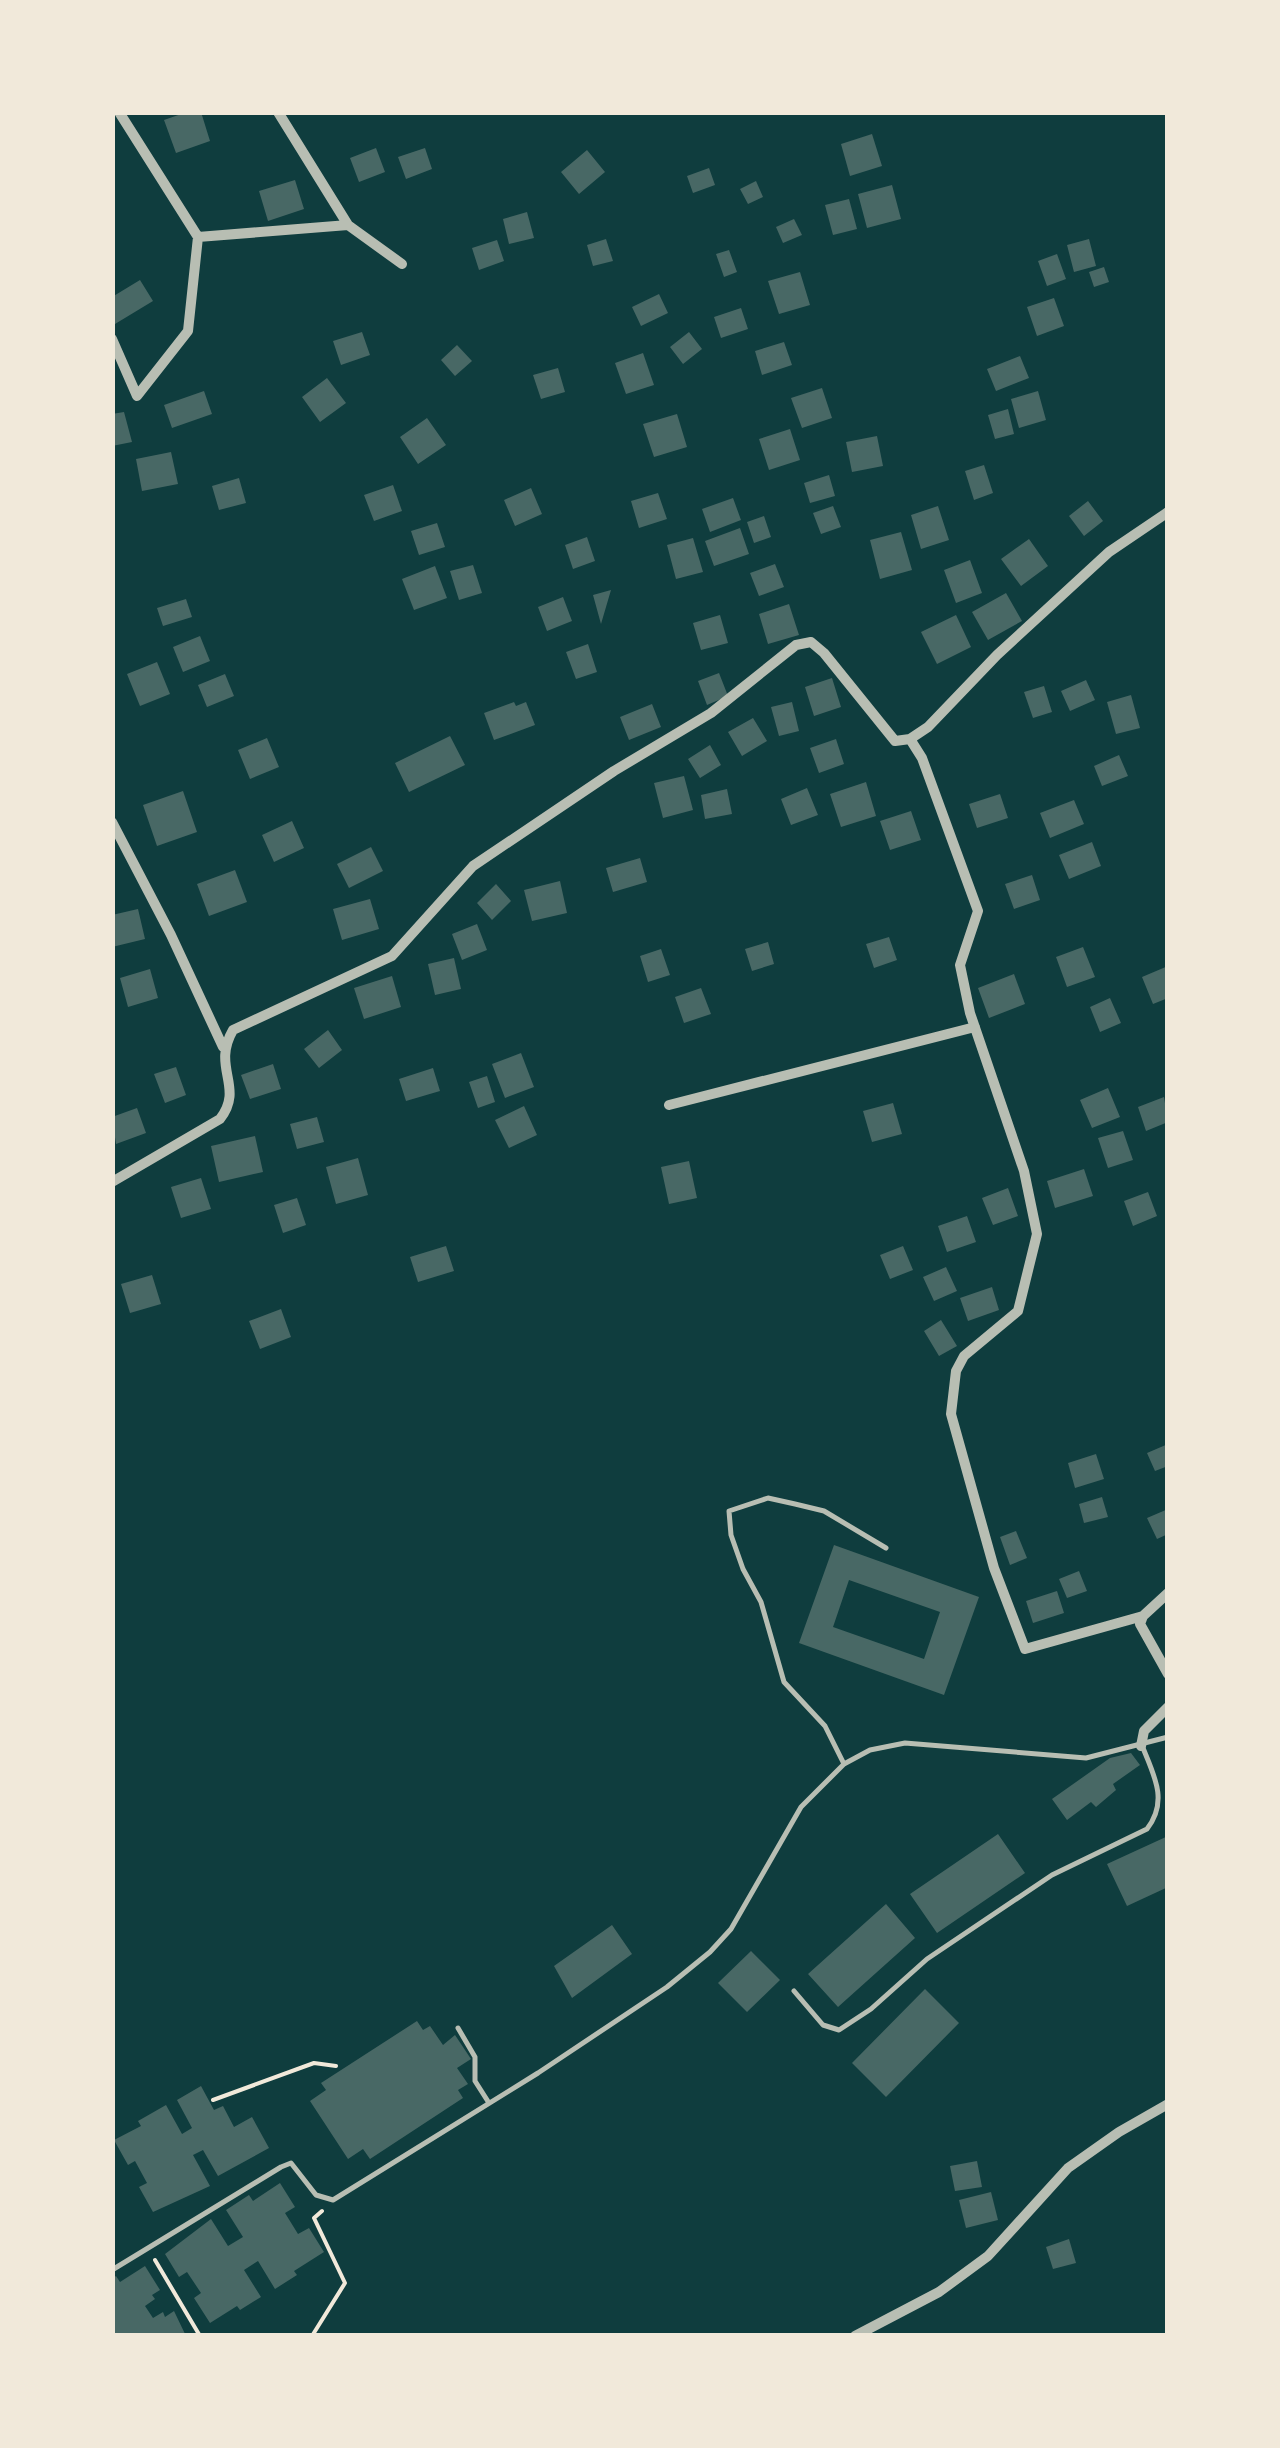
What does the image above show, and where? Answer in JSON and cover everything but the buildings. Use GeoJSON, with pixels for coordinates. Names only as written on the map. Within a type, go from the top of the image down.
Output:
{"type":"FeatureCollection","features":[{"type":"Feature","properties":{"kind":"street"},"geometry":{"type":"LineString","coordinates":[[112,339],[137,396],[188,331],[198,238],[119,112]]}},
{"type":"Feature","properties":{"kind":"street"},"geometry":{"type":"LineString","coordinates":[[278,112],[348,226],[402,264]]}},
{"type":"Feature","properties":{"kind":"street"},"geometry":{"type":"LineString","coordinates":[[198,238],[348,226]]}},
{"type":"Feature","properties":{"kind":"street"},"geometry":{"type":"LineString","coordinates":[[223,1047],[233,1030],[392,956],[474,866],[614,770],[711,713],[796,645],[811,642],[894,741],[910,740],[1110,552],[1168,512]]}},
{"type":"Feature","properties":{"kind":"street"},"geometry":{"type":"LineString","coordinates":[[910,740],[922,758],[978,911],[960,965],[974,1027],[1024,1170],[1036,1234],[1018,1311],[964,1356],[956,1370],[951,1414],[994,1568],[1024,1649],[1143,1616]]}},
{"type":"Feature","properties":{"kind":"street"},"geometry":{"type":"LineString","coordinates":[[112,822],[223,1047],[231,1092],[229,1107],[220,1118],[112,1182]]}},
{"type":"Feature","properties":{"kind":"street"},"geometry":{"type":"LineString","coordinates":[[669,1105],[974,1027]]}},
{"type":"Feature","properties":{"kind":"street"},"geometry":{"type":"LineString","coordinates":[[1168,1593],[1143,1616],[1140,1624],[1168,1674]]}},
{"type":"Feature","properties":{"kind":"street"},"geometry":{"type":"LineString","coordinates":[[1141,1746],[1144,1730],[1168,1706]]}},
{"type":"Feature","properties":{"kind":"street"},"geometry":{"type":"LineString","coordinates":[[855,2336],[939,2292],[988,2256],[1068,2168],[1168,2104]]}},
{"type":"Feature","properties":{"kind":"lane"},"geometry":{"type":"LineString","coordinates":[[844,1764],[825,1726],[784,1682],[761,1602],[743,1570],[731,1536],[728,1511],[768,1498],[824,1510],[886,1548]]}},
{"type":"Feature","properties":{"kind":"lane"},"geometry":{"type":"LineString","coordinates":[[112,2270],[270,2171],[292,2163],[316,2195],[333,2200],[667,1987],[731,1929],[801,1807],[844,1764],[870,1750],[904,1743],[1086,1758],[1168,1738]]}},
{"type":"Feature","properties":{"kind":"lane"},"geometry":{"type":"LineString","coordinates":[[794,1991],[823,2026],[838,2030],[846,2027],[928,1959],[1052,1875],[1147,1829],[1157,1816],[1160,1800],[1157,1781],[1141,1746]]}},
{"type":"Feature","properties":{"kind":"lane"},"geometry":{"type":"LineString","coordinates":[[458,2028],[475,2056],[475,2082],[489,2102]]}},
{"type":"Feature","properties":{"kind":"path"},"geometry":{"type":"LineString","coordinates":[[213,2100],[314,2063],[336,2066]]}},
{"type":"Feature","properties":{"kind":"path"},"geometry":{"type":"LineString","coordinates":[[312,2336],[345,2282],[314,2218],[333,2200]]}},
{"type":"Feature","properties":{"kind":"path"},"geometry":{"type":"LineString","coordinates":[[148,2248],[200,2336]]}}]}
